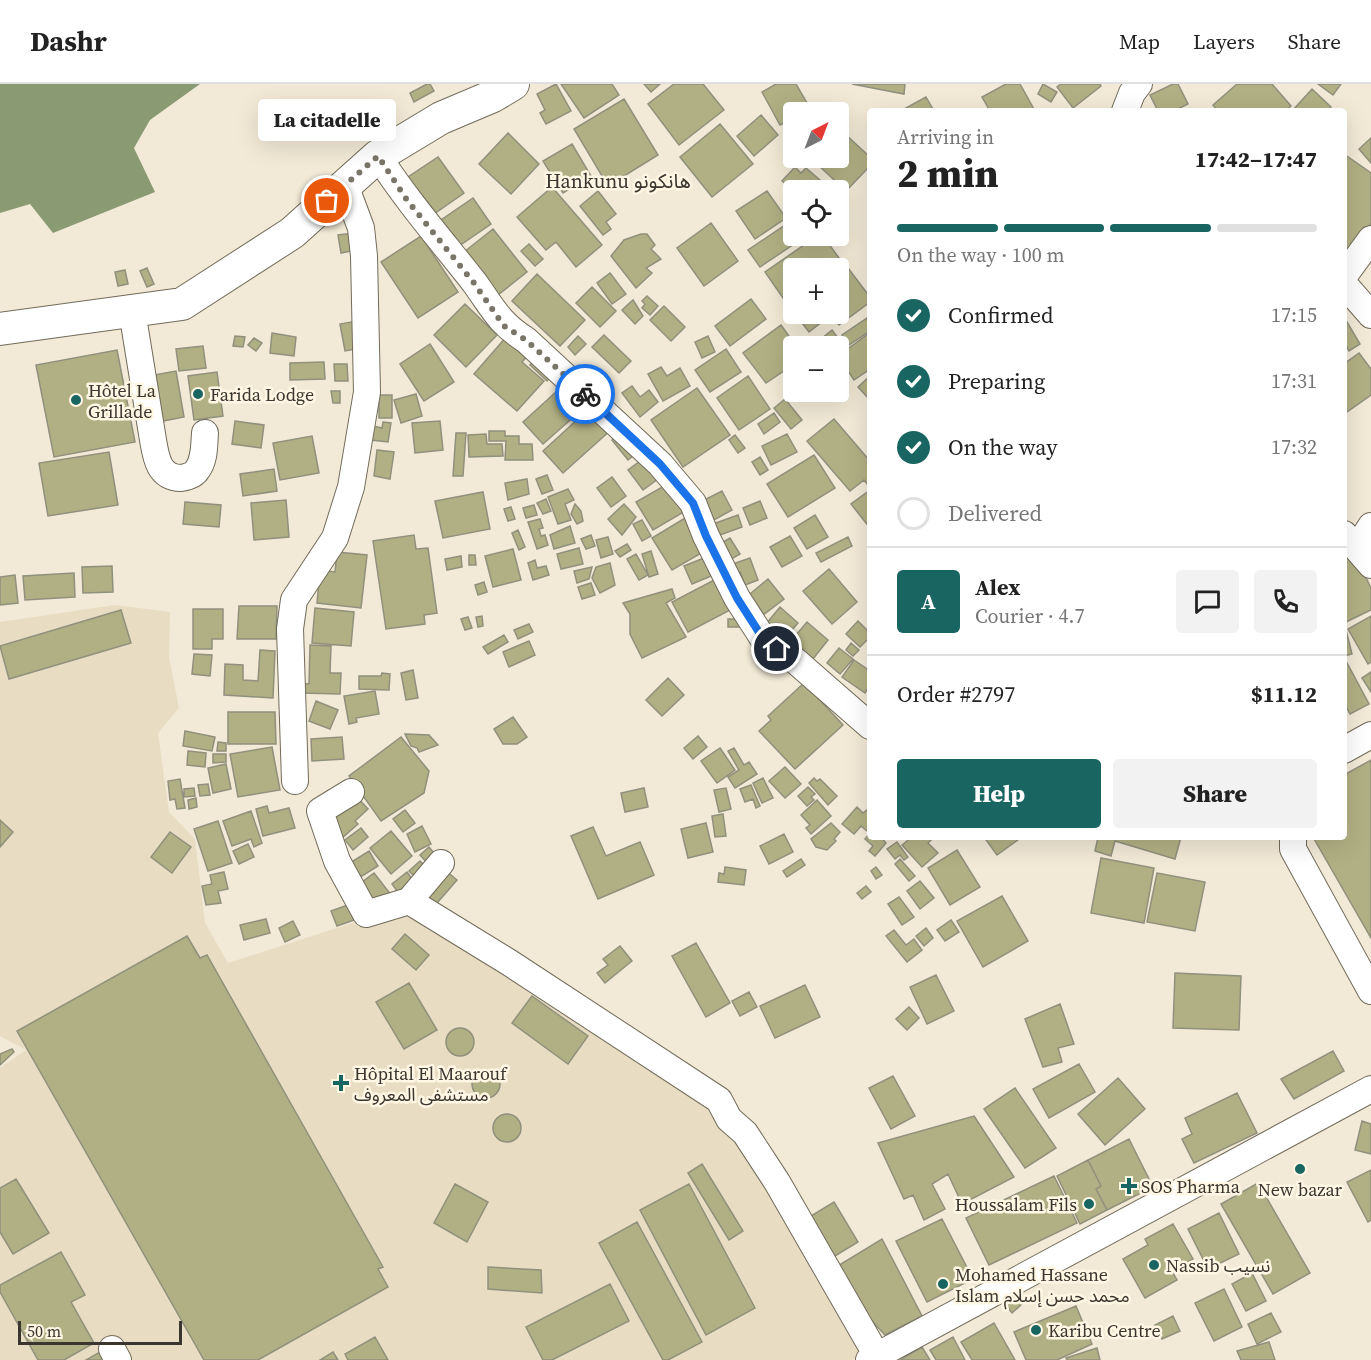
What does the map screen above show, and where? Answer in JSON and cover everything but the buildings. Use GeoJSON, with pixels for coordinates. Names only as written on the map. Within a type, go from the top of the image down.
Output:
{"type":"FeatureCollection","features":[{"type":"Feature","properties":{"kind":"main road"},"geometry":{"type":"LineString","coordinates":[[0,329],[182,304],[292,233],[378,156],[441,118],[513,84]]}},
{"type":"Feature","properties":{"kind":"street"},"geometry":{"type":"LineString","coordinates":[[1126,108],[1132,93],[1139,84]]}},
{"type":"Feature","properties":{"kind":"street"},"geometry":{"type":"LineString","coordinates":[[378,156],[407,200],[474,283],[504,326],[526,340],[651,456],[693,503],[706,536],[727,577],[764,640],[791,657],[867,723]]}},
{"type":"Feature","properties":{"kind":"street"},"geometry":{"type":"LineString","coordinates":[[295,781],[290,629],[294,600],[335,538],[351,487],[367,392],[362,237],[345,185]]}},
{"type":"Feature","properties":{"kind":"street"},"geometry":{"type":"LineString","coordinates":[[1347,272],[1371,239]]}},
{"type":"Feature","properties":{"kind":"street"},"geometry":{"type":"LineString","coordinates":[[1347,287],[1371,315]]}},
{"type":"Feature","properties":{"kind":"street"},"geometry":{"type":"LineString","coordinates":[[132,311],[150,429],[157,461],[163,473],[174,478],[187,477],[197,471],[203,458],[205,433]]}},
{"type":"Feature","properties":{"kind":"street"},"geometry":{"type":"LineString","coordinates":[[1357,549],[1371,526]]}},
{"type":"Feature","properties":{"kind":"street"},"geometry":{"type":"LineString","coordinates":[[1347,748],[1371,735]]}},
{"type":"Feature","properties":{"kind":"street"},"geometry":{"type":"LineString","coordinates":[[351,792],[320,811],[337,861],[366,914],[409,901],[441,863]]}},
{"type":"Feature","properties":{"kind":"street"},"geometry":{"type":"LineString","coordinates":[[1293,840],[1293,849],[1371,991]]}},
{"type":"Feature","properties":{"kind":"street"},"geometry":{"type":"LineString","coordinates":[[409,901],[510,963],[719,1100],[729,1119],[745,1133],[777,1182],[874,1359],[1371,1089]]}},
{"type":"Feature","properties":{"kind":"shaded area"},"geometry":{"type":"Polygon","coordinates":[[[0,84],[200,84],[150,120],[134,148],[155,192],[53,233],[30,204],[0,213],[0,84]]]}},
{"type":"Feature","properties":{"kind":"shaded area","name":"Hôpital El Maarouf مستشفى المعروف"},"geometry":{"type":"Polygon","coordinates":[[[115,605],[170,612],[169,657],[179,708],[158,733],[169,812],[195,839],[205,923],[228,963],[405,906],[706,1098],[745,1149],[872,1349],[852,1360],[0,1360],[0,1068],[26,1050],[0,1036],[0,622],[115,605]]]}},
{"type":"Feature","properties":{"kind":"way so far"},"geometry":{"type":"LineString","coordinates":[[327,201],[378,156],[407,200],[474,283],[504,326],[526,340],[585,394]]}},
{"type":"Feature","properties":{"kind":"place","name":"La citadelle"},"geometry":{"type":"Point","coordinates":[327,201]}},
{"type":"Feature","properties":{"kind":"place","name":"Farida Lodge"},"geometry":{"type":"Point","coordinates":[198,394]}},
{"type":"Feature","properties":{"kind":"place","name":"Hôtel La Grillade"},"geometry":{"type":"Point","coordinates":[76,400]}},
{"type":"Feature","properties":{"kind":"place","name":"Hôpital El Maarouf مستشفى المعروف"},"geometry":{"type":"Point","coordinates":[341,1083]}},
{"type":"Feature","properties":{"kind":"place","name":"New bazar"},"geometry":{"type":"Point","coordinates":[1300,1169]}},
{"type":"Feature","properties":{"kind":"place","name":"SOS Pharma"},"geometry":{"type":"Point","coordinates":[1129,1186]}},
{"type":"Feature","properties":{"kind":"place","name":"Houssalam Fils"},"geometry":{"type":"Point","coordinates":[1089,1204]}},
{"type":"Feature","properties":{"kind":"place","name":"Nassib نسيب"},"geometry":{"type":"Point","coordinates":[1154,1265]}},
{"type":"Feature","properties":{"kind":"place","name":"Mohamed Hassane Islam محمد حسن إسلام"},"geometry":{"type":"Point","coordinates":[943,1284]}},
{"type":"Feature","properties":{"kind":"place","name":"Karibu Centre"},"geometry":{"type":"Point","coordinates":[1036,1330]}},
{"type":"Feature","properties":{"kind":"district","name":"Hankunu هانكونو"},"geometry":{"type":"Point","coordinates":[618,181]}},
{"type":"Feature","properties":{"kind":"route"},"geometry":{"type":"LineString","coordinates":[[585,394],[660,464],[693,503],[706,536],[737,598],[764,640],[777,649]]}}]}
